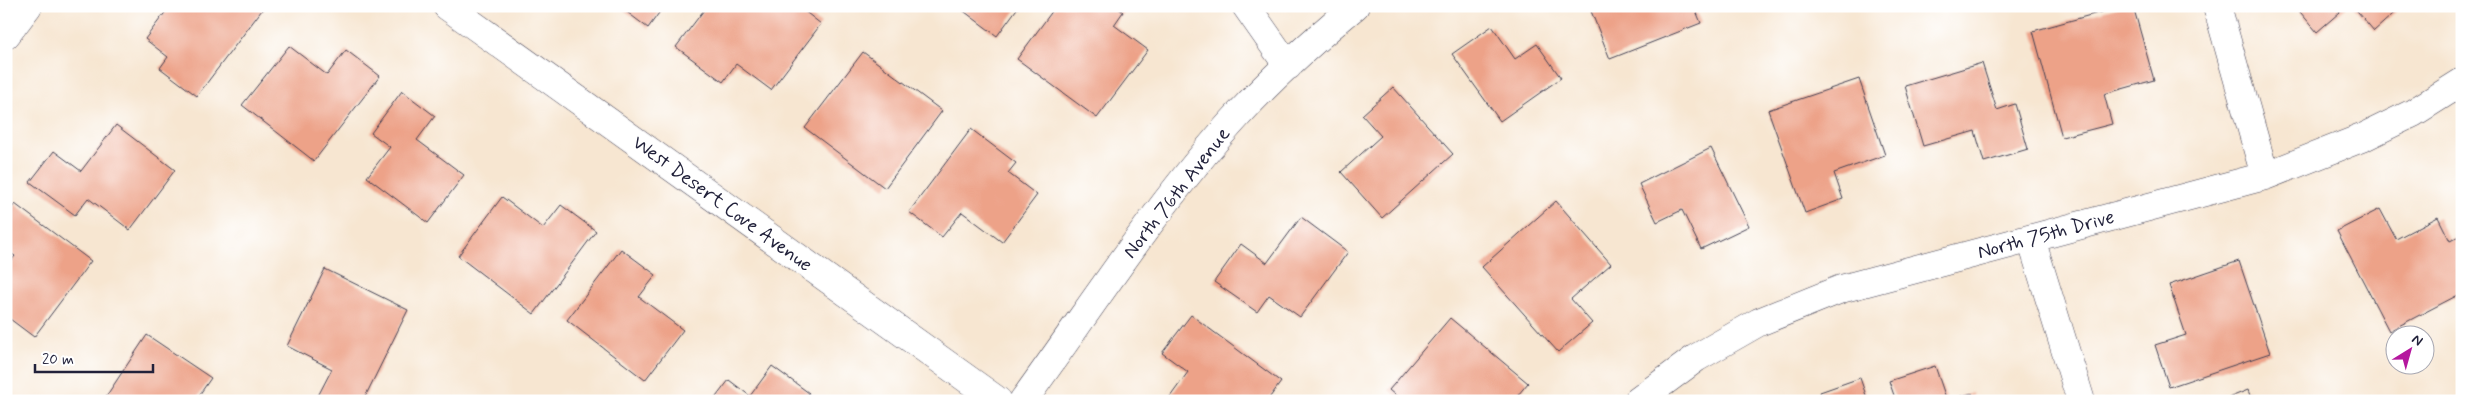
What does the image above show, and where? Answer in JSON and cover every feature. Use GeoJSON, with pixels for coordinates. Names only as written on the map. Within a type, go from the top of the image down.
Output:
{"type":"FeatureCollection","features":[{"type":"Feature","properties":{"kind":"street"},"geometry":{"type":"LineString","coordinates":[[6,35],[28,6]]}},
{"type":"Feature","properties":{"kind":"street","name":"West Desert Cove Avenue"},"geometry":{"type":"LineString","coordinates":[[447,6],[998,401]]}},
{"type":"Feature","properties":{"kind":"street"},"geometry":{"type":"LineString","coordinates":[[1246,6],[1288,66]]}},
{"type":"Feature","properties":{"kind":"street","name":"North 76th Avenue"},"geometry":{"type":"LineString","coordinates":[[1023,401],[1200,160],[1240,114],[1288,66],[1355,6]]}},
{"type":"Feature","properties":{"kind":"street"},"geometry":{"type":"LineString","coordinates":[[2216,6],[2265,176]]}},
{"type":"Feature","properties":{"kind":"street","name":"North 75th Drive"},"geometry":{"type":"LineString","coordinates":[[1638,401],[1696,358],[1759,322],[1841,289],[2265,176],[2388,125],[2413,113],[2462,82]]}},
{"type":"Feature","properties":{"kind":"street"},"geometry":{"type":"LineString","coordinates":[[2031,239],[2081,401]]}},
{"type":"Feature","properties":{"kind":"building"},"geometry":{"type":"Polygon","coordinates":[[[170,6],[199,6],[204,10],[206,6],[265,6],[197,96],[160,68],[168,57],[145,39],[170,6]]]}},
{"type":"Feature","properties":{"kind":"building"},"geometry":{"type":"Polygon","coordinates":[[[619,6],[664,6],[648,28],[619,6]]]}},
{"type":"Feature","properties":{"kind":"building"},"geometry":{"type":"Polygon","coordinates":[[[707,6],[798,6],[821,24],[771,90],[736,64],[723,82],[676,47],[707,6]]]}},
{"type":"Feature","properties":{"kind":"building"},"geometry":{"type":"Polygon","coordinates":[[[957,6],[1019,6],[997,36],[957,6]]]}},
{"type":"Feature","properties":{"kind":"building"},"geometry":{"type":"Polygon","coordinates":[[[1056,6],[1116,6],[1123,12],[1114,25],[1148,50],[1097,118],[1017,59],[1056,6]]]}},
{"type":"Feature","properties":{"kind":"building"},"geometry":{"type":"Polygon","coordinates":[[[1589,6],[1694,6],[1701,23],[1610,59],[1589,6]]]}},
{"type":"Feature","properties":{"kind":"building"},"geometry":{"type":"Polygon","coordinates":[[[2123,6],[2133,6],[2154,80],[2104,94],[2112,124],[2062,137],[2033,31],[2123,6]]]}},
{"type":"Feature","properties":{"kind":"building"},"geometry":{"type":"Polygon","coordinates":[[[2295,6],[2347,6],[2317,32],[2295,6]]]}},
{"type":"Feature","properties":{"kind":"building"},"geometry":{"type":"Polygon","coordinates":[[[2353,6],[2402,6],[2374,31],[2353,6]]]}},
{"type":"Feature","properties":{"kind":"building"},"geometry":{"type":"Polygon","coordinates":[[[1492,26],[1515,59],[1537,44],[1561,78],[1500,121],[1452,54],[1492,26]]]}},
{"type":"Feature","properties":{"kind":"building"},"geometry":{"type":"Polygon","coordinates":[[[289,46],[327,75],[346,50],[380,76],[314,161],[242,105],[289,46]]]}},
{"type":"Feature","properties":{"kind":"building"},"geometry":{"type":"Polygon","coordinates":[[[863,52],[942,111],[885,188],[805,128],[863,52]]]}},
{"type":"Feature","properties":{"kind":"building"},"geometry":{"type":"Polygon","coordinates":[[[1982,63],[1997,110],[2015,104],[2028,149],[1984,162],[1975,131],[1923,146],[1905,86],[1982,63]]]}},
{"type":"Feature","properties":{"kind":"building"},"geometry":{"type":"Polygon","coordinates":[[[1859,79],[1885,155],[1834,173],[1843,199],[1805,213],[1768,110],[1859,79]]]}},
{"type":"Feature","properties":{"kind":"building"},"geometry":{"type":"Polygon","coordinates":[[[1393,87],[1453,154],[1382,218],[1341,172],[1381,136],[1362,115],[1393,87]]]}},
{"type":"Feature","properties":{"kind":"building"},"geometry":{"type":"Polygon","coordinates":[[[402,91],[435,116],[417,140],[464,175],[428,223],[367,177],[390,147],[371,133],[402,91]]]}},
{"type":"Feature","properties":{"kind":"building"},"geometry":{"type":"Polygon","coordinates":[[[116,125],[175,170],[130,230],[88,198],[75,215],[30,182],[54,151],[81,171],[116,125]]]}},
{"type":"Feature","properties":{"kind":"building"},"geometry":{"type":"Polygon","coordinates":[[[971,129],[1016,163],[1008,173],[1037,195],[1002,242],[962,212],[942,237],[909,212],[971,129]]]}},
{"type":"Feature","properties":{"kind":"building"},"geometry":{"type":"Polygon","coordinates":[[[1711,148],[1749,226],[1701,249],[1682,210],[1657,222],[1639,184],[1711,148]]]}},
{"type":"Feature","properties":{"kind":"building"},"geometry":{"type":"Polygon","coordinates":[[[502,197],[543,228],[561,205],[596,231],[534,314],[458,256],[502,197]]]}},
{"type":"Feature","properties":{"kind":"building"},"geometry":{"type":"Polygon","coordinates":[[[1556,201],[1611,264],[1571,299],[1592,323],[1558,352],[1482,267],[1556,201]]]}},
{"type":"Feature","properties":{"kind":"building"},"geometry":{"type":"Polygon","coordinates":[[[15,204],[91,261],[34,337],[6,316],[6,267],[15,256],[6,250],[6,215],[15,204]]]}},
{"type":"Feature","properties":{"kind":"building"},"geometry":{"type":"Polygon","coordinates":[[[2380,209],[2396,239],[2438,217],[2450,241],[2462,235],[2462,293],[2402,324],[2386,325],[2337,231],[2380,209]]]}},
{"type":"Feature","properties":{"kind":"building"},"geometry":{"type":"Polygon","coordinates":[[[1301,217],[1348,252],[1300,317],[1269,295],[1257,312],[1214,282],[1241,244],[1267,263],[1301,217]]]}},
{"type":"Feature","properties":{"kind":"building"},"geometry":{"type":"Polygon","coordinates":[[[621,249],[656,275],[639,297],[683,330],[645,380],[567,320],[621,249]]]}},
{"type":"Feature","properties":{"kind":"building"},"geometry":{"type":"Polygon","coordinates":[[[2239,261],[2270,353],[2169,387],[2155,345],[2186,335],[2169,285],[2239,261]]]}},
{"type":"Feature","properties":{"kind":"building"},"geometry":{"type":"Polygon","coordinates":[[[325,269],[408,310],[363,401],[328,401],[318,396],[332,369],[287,346],[325,269]]]}},
{"type":"Feature","properties":{"kind":"building"},"geometry":{"type":"Polygon","coordinates":[[[1191,315],[1281,382],[1267,401],[1167,401],[1188,372],[1162,353],[1191,315]]]}},
{"type":"Feature","properties":{"kind":"building"},"geometry":{"type":"Polygon","coordinates":[[[1450,318],[1528,383],[1513,401],[1402,401],[1389,390],[1450,318]]]}},
{"type":"Feature","properties":{"kind":"building"},"geometry":{"type":"Polygon","coordinates":[[[147,335],[211,378],[195,401],[103,401],[147,335]]]}},
{"type":"Feature","properties":{"kind":"building"},"geometry":{"type":"Polygon","coordinates":[[[772,366],[809,393],[803,401],[713,401],[729,380],[750,396],[772,366]]]}},
{"type":"Feature","properties":{"kind":"building"},"geometry":{"type":"Polygon","coordinates":[[[1935,366],[1947,401],[1896,401],[1889,381],[1935,366]]]}},
{"type":"Feature","properties":{"kind":"building"},"geometry":{"type":"Polygon","coordinates":[[[1860,378],[1868,401],[1823,401],[1820,392],[1860,378]]]}},
{"type":"Feature","properties":{"kind":"building"},"geometry":{"type":"Polygon","coordinates":[[[2248,390],[2252,401],[2221,401],[2248,390]]]}},
{"type":"Feature","properties":{"kind":"building"},"geometry":{"type":"Polygon","coordinates":[[[1972,393],[1974,401],[1949,401],[1949,400],[1972,393]]]}}]}
